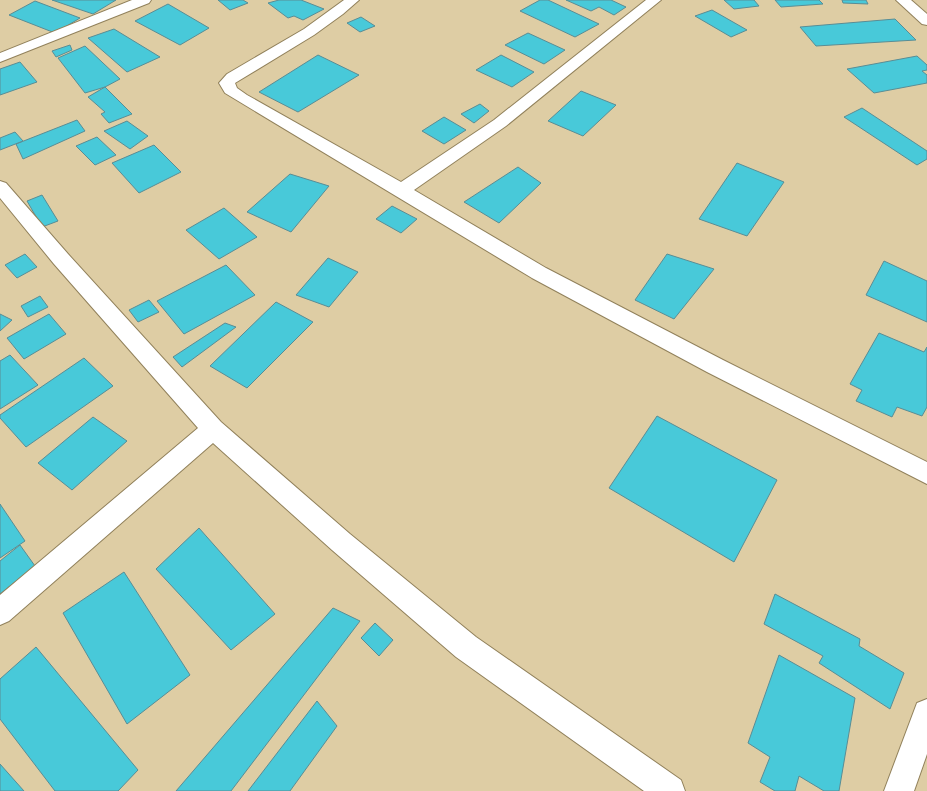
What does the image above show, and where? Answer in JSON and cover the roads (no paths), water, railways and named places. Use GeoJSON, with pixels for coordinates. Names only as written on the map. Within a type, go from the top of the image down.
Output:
{"type":"FeatureCollection","features":[{"type":"Feature","properties":{"kind":"street"},"geometry":{"type":"LineString","coordinates":[[0,58],[144,0]]}},
{"type":"Feature","properties":{"kind":"street"},"geometry":{"type":"LineString","coordinates":[[352,0],[341,10],[304,35],[232,77],[227,83],[230,90],[241,98],[401,190],[539,273],[715,366],[927,474]]}},
{"type":"Feature","properties":{"kind":"street"},"geometry":{"type":"LineString","coordinates":[[401,190],[500,123],[654,0]]}},
{"type":"Feature","properties":{"kind":"street"},"geometry":{"type":"LineString","coordinates":[[902,0],[927,21]]}},
{"type":"Feature","properties":{"kind":"street"},"geometry":{"type":"LineString","coordinates":[[0,187],[66,264],[213,429],[341,542],[466,647],[670,791]]}},
{"type":"Feature","properties":{"kind":"street"},"geometry":{"type":"LineString","coordinates":[[0,612],[213,429]]}},
{"type":"Feature","properties":{"kind":"street"},"geometry":{"type":"LineString","coordinates":[[900,791],[927,713]]}}]}
